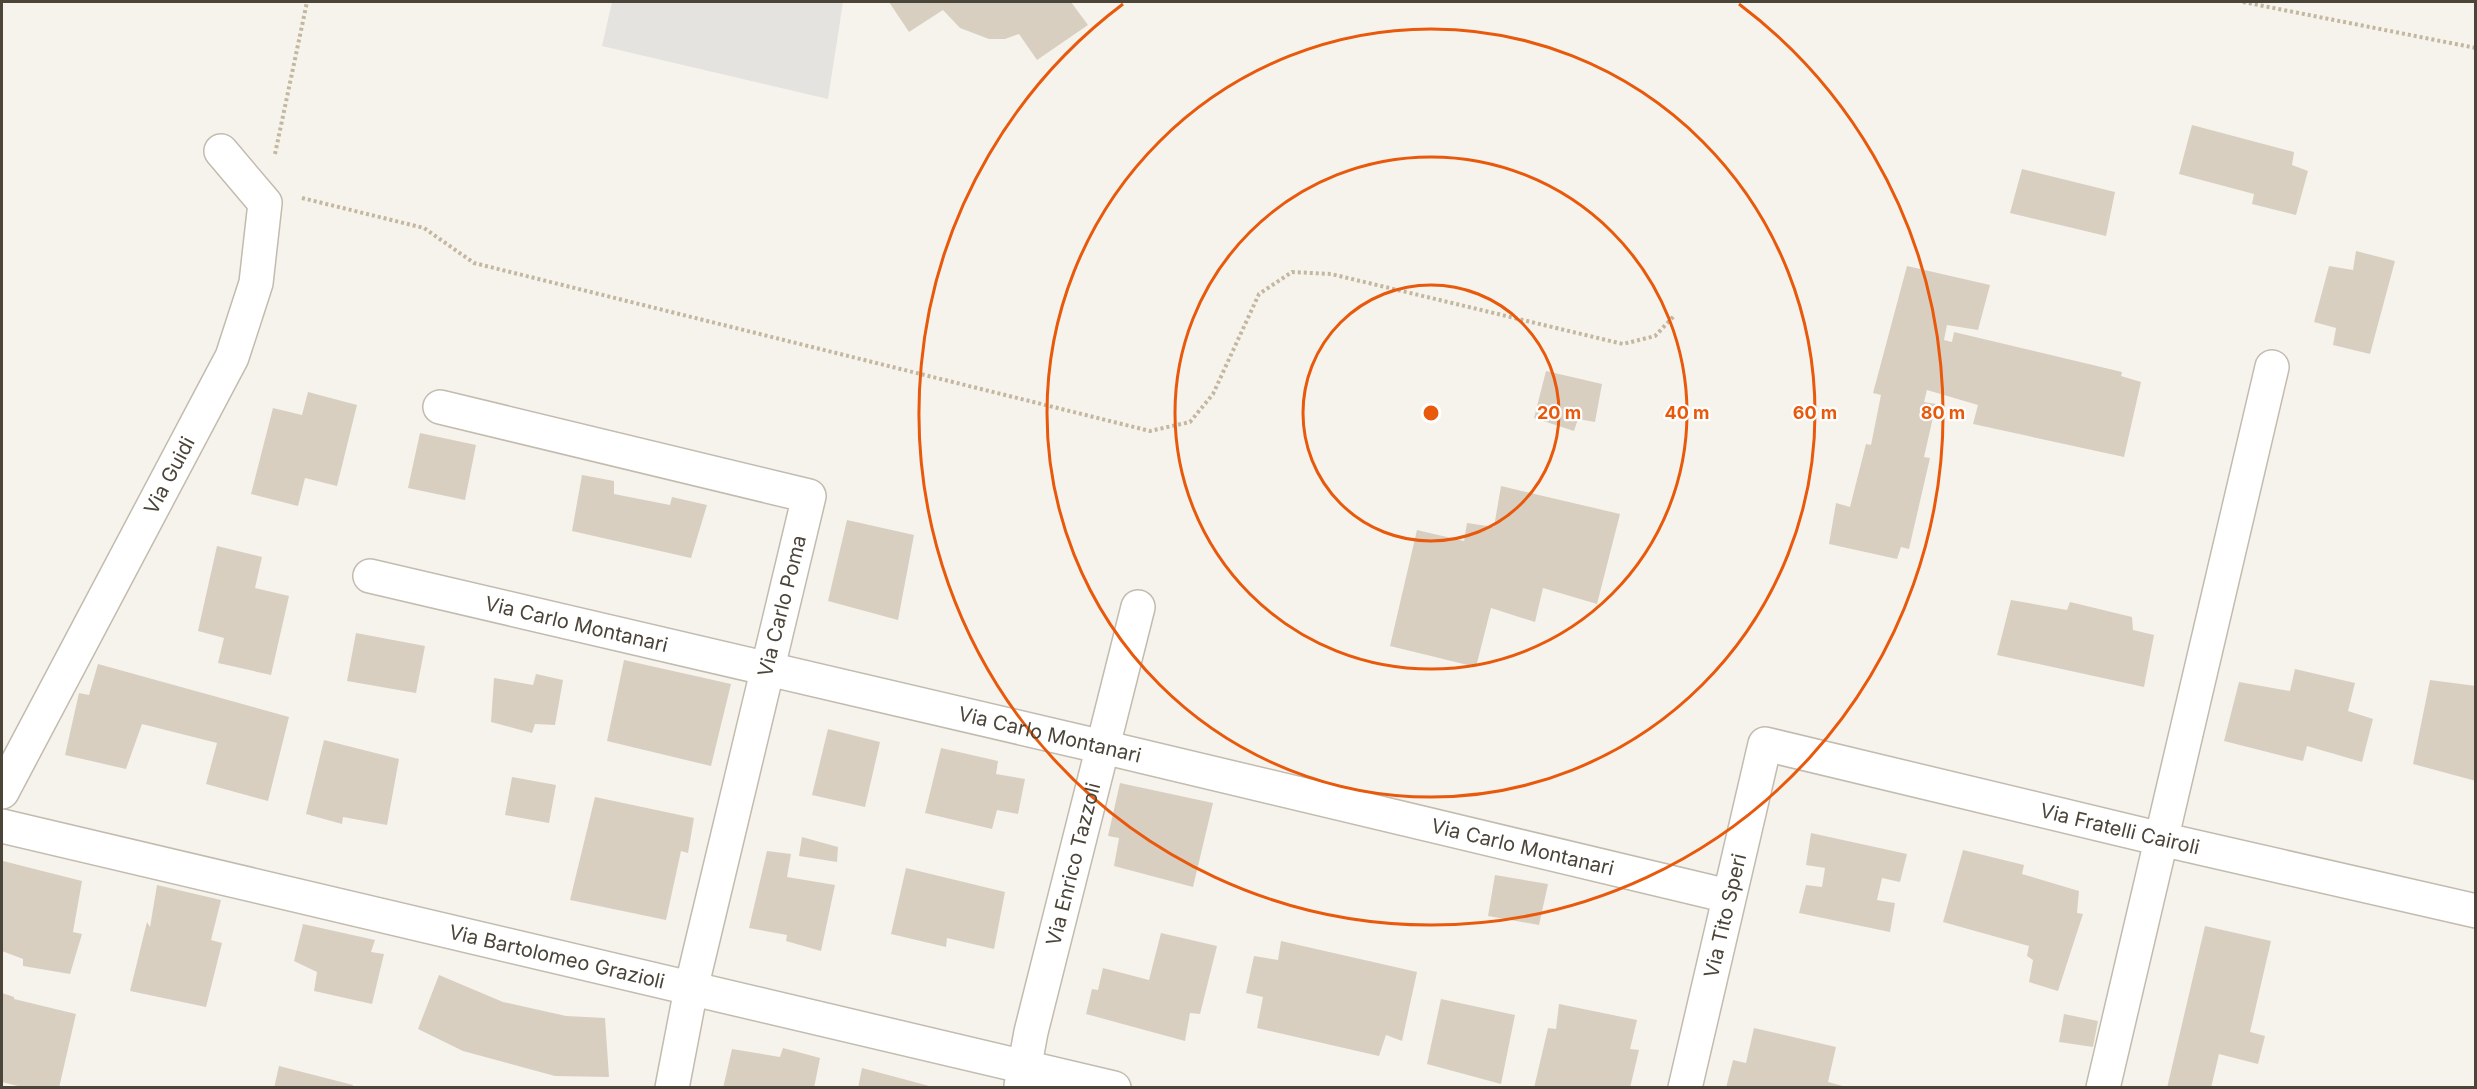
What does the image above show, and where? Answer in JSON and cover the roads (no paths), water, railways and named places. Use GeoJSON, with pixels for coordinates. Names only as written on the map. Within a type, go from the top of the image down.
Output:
{"type":"FeatureCollection","features":[{"type":"Feature","properties":{"kind":"street","name":"Via Guidi"},"geometry":{"type":"LineString","coordinates":[[2,792],[232,357],[256,283],[265,203],[221,152]]}},
{"type":"Feature","properties":{"kind":"street"},"geometry":{"type":"LineString","coordinates":[[2103,1088],[2272,367]]}},
{"type":"Feature","properties":{"kind":"street","name":"Via Carlo Poma"},"geometry":{"type":"LineString","coordinates":[[440,406],[809,496],[691,989],[672,1088]]}},
{"type":"Feature","properties":{"kind":"street","name":"Via Carlo Montanari"},"geometry":{"type":"LineString","coordinates":[[370,576],[1728,896]]}},
{"type":"Feature","properties":{"kind":"street","name":"Via Enrico Tazzoli"},"geometry":{"type":"LineString","coordinates":[[1023,1076],[1138,607]]}},
{"type":"Feature","properties":{"kind":"street","name":"Via Fratelli Cairoli"},"geometry":{"type":"LineString","coordinates":[[1765,744],[2161,839],[2475,911]]}},
{"type":"Feature","properties":{"kind":"street","name":"Via Tito Speri"},"geometry":{"type":"LineString","coordinates":[[1685,1088],[1765,744]]}},
{"type":"Feature","properties":{"kind":"street","name":"Via Bartolomeo Grazioli"},"geometry":{"type":"LineString","coordinates":[[2,826],[691,989],[1023,1076],[1114,1088]]}}]}
